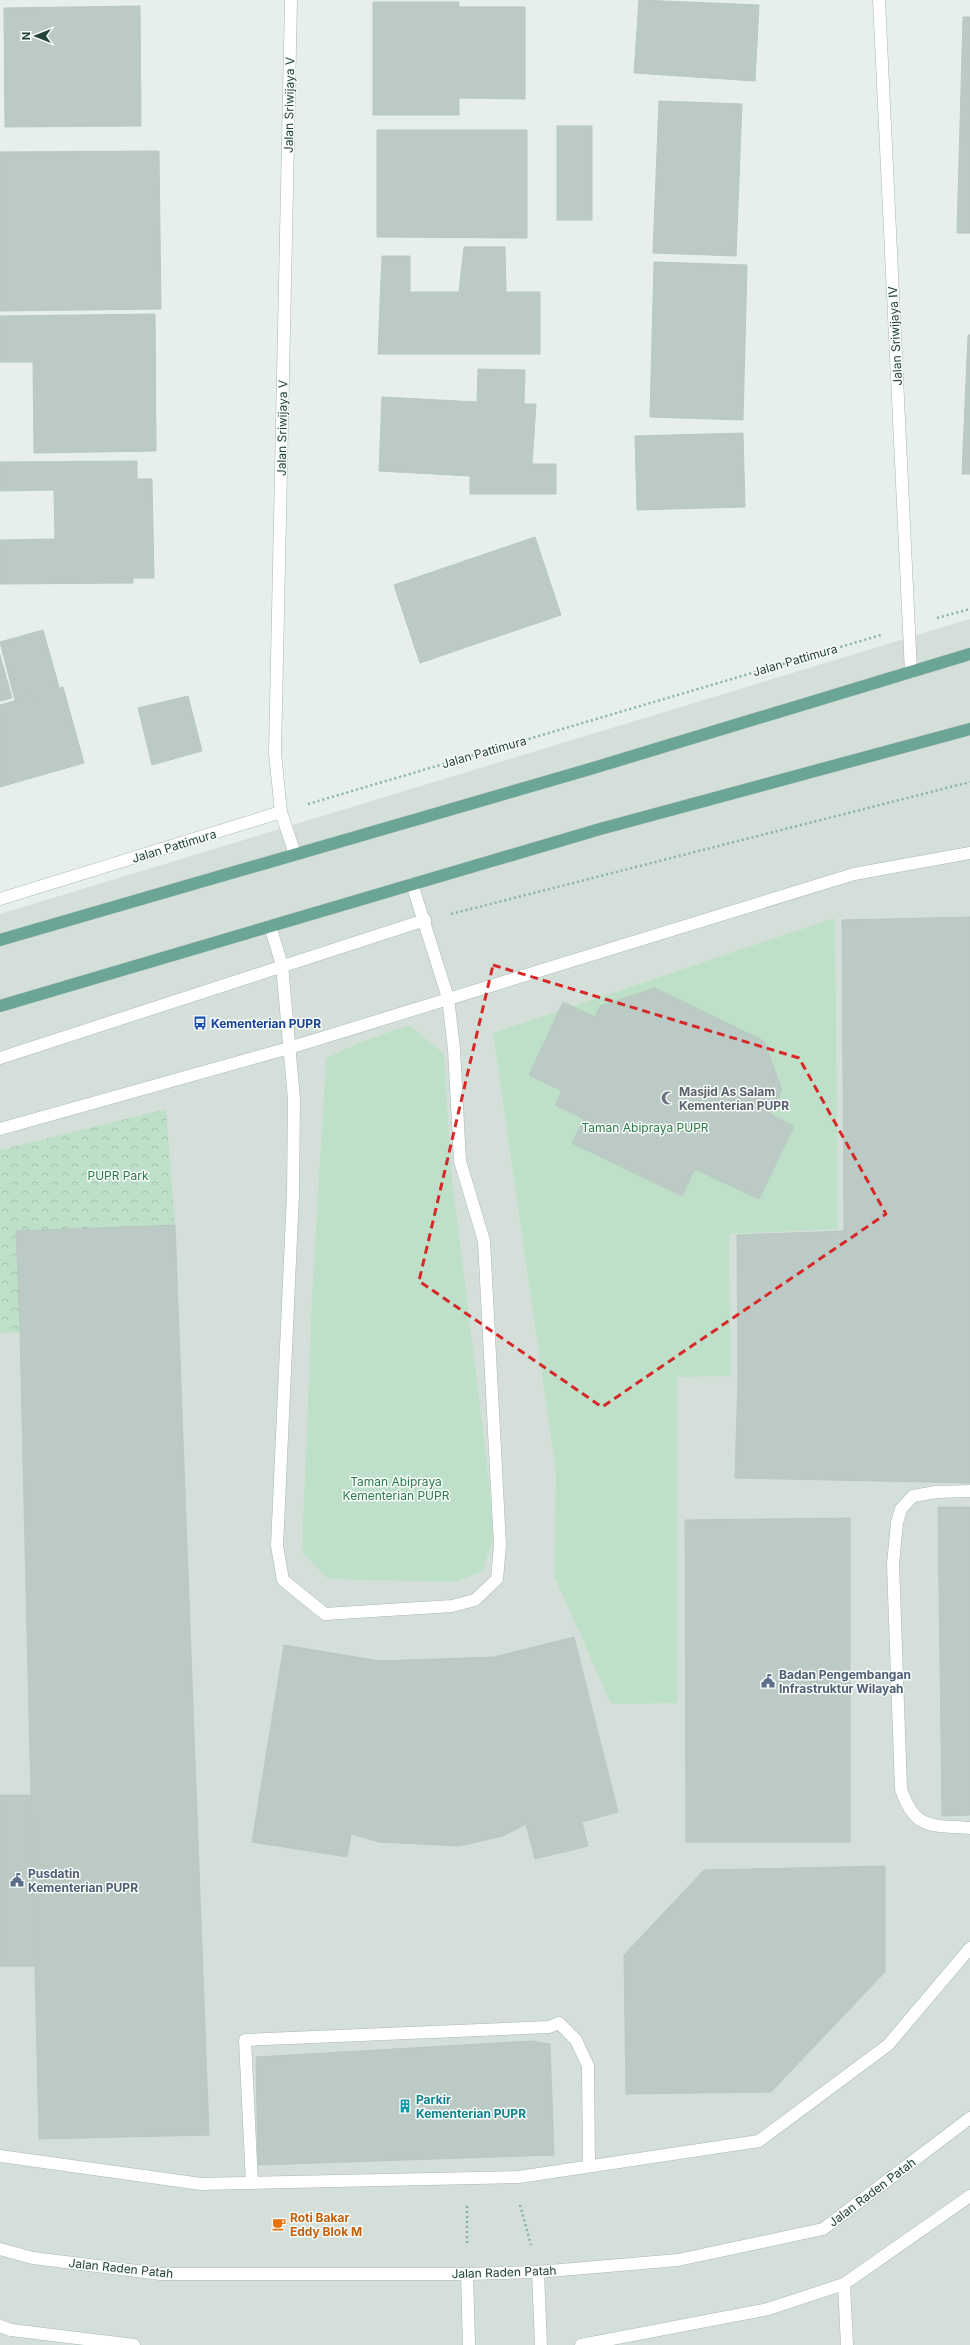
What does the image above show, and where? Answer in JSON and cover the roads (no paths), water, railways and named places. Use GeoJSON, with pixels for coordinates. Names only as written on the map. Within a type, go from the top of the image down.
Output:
{"type":"FeatureCollection","features":[{"type":"Feature","properties":{"kind":"main road"},"geometry":{"type":"LineString","coordinates":[[0,940],[590,769],[970,654]]}},
{"type":"Feature","properties":{"kind":"main road"},"geometry":{"type":"LineString","coordinates":[[0,1006],[600,829],[970,729]]}},
{"type":"Feature","properties":{"kind":"street","name":"Jalan Sriwijaya V"},"geometry":{"type":"LineString","coordinates":[[291,0],[275,753],[281,812],[295,854]]}},
{"type":"Feature","properties":{"kind":"street","name":"Jalan Sriwijaya IV"},"geometry":{"type":"LineString","coordinates":[[879,0],[912,672]]}},
{"type":"Feature","properties":{"kind":"street","name":"Jalan Pattimura"},"geometry":{"type":"LineString","coordinates":[[0,899],[281,812]]}},
{"type":"Feature","properties":{"kind":"street"},"geometry":{"type":"LineString","coordinates":[[0,1129],[289,1048],[854,874],[970,853]]}},
{"type":"Feature","properties":{"kind":"street"},"geometry":{"type":"LineString","coordinates":[[270,926],[282,965],[294,1099],[293,1194],[277,1546],[283,1580],[325,1614],[452,1606],[475,1600],[497,1579],[500,1545],[498,1483],[484,1241],[460,1161],[454,1049],[448,998],[425,920],[412,884]]}},
{"type":"Feature","properties":{"kind":"street"},"geometry":{"type":"LineString","coordinates":[[0,1058],[282,965],[425,920]]}},
{"type":"Feature","properties":{"kind":"street"},"geometry":{"type":"LineString","coordinates":[[970,1491],[936,1492],[913,1496],[901,1509],[897,1523],[893,1564],[901,1789],[908,1808],[917,1819],[930,1825],[970,1828]]}},
{"type":"Feature","properties":{"kind":"street"},"geometry":{"type":"LineString","coordinates":[[0,2156],[201,2184],[252,2183],[519,2177],[759,2140],[888,2045],[970,1948]]}},
{"type":"Feature","properties":{"kind":"street"},"geometry":{"type":"LineString","coordinates":[[252,2183],[245,2040],[549,2028],[559,2023],[576,2040],[588,2066],[589,2166]]}},
{"type":"Feature","properties":{"kind":"street","name":"Jalan Raden Patah"},"geometry":{"type":"LineString","coordinates":[[0,2249],[32,2258],[161,2274],[467,2274],[538,2272],[678,2260],[823,2229],[970,2118]]}},
{"type":"Feature","properties":{"kind":"street"},"geometry":{"type":"LineString","coordinates":[[581,2345],[768,2309],[844,2284],[970,2196]]}},
{"type":"Feature","properties":{"kind":"street"},"geometry":{"type":"LineString","coordinates":[[538,2272],[541,2345]]}},
{"type":"Feature","properties":{"kind":"street"},"geometry":{"type":"LineString","coordinates":[[467,2274],[469,2345]]}},
{"type":"Feature","properties":{"kind":"street"},"geometry":{"type":"LineString","coordinates":[[844,2284],[847,2345]]}},
{"type":"Feature","properties":{"kind":"street"},"geometry":{"type":"LineString","coordinates":[[0,2326],[11,2330],[134,2345]]}},
{"type":"Feature","properties":{"kind":"place","name":"Kementerian PUPR"},"geometry":{"type":"Point","coordinates":[200,1023]}},
{"type":"Feature","properties":{"kind":"place","name":"Masjid As Salam Kementerian PUPR"},"geometry":{"type":"Point","coordinates":[668,1098]}},
{"type":"Feature","properties":{"kind":"place","name":"Badan Pengembangan Infrastruktur Wilayah"},"geometry":{"type":"Point","coordinates":[768,1681]}},
{"type":"Feature","properties":{"kind":"place","name":"Pusdatin Kementerian PUPR"},"geometry":{"type":"Point","coordinates":[17,1880]}},
{"type":"Feature","properties":{"kind":"place","name":"Parkir Kementerian PUPR"},"geometry":{"type":"Point","coordinates":[405,2106]}},
{"type":"Feature","properties":{"kind":"place","name":"Roti Bakar Eddy Blok M"},"geometry":{"type":"Point","coordinates":[279,2224]}},
{"type":"Feature","properties":{"kind":"park label","name":"Taman Abipraya PUPR"},"geometry":{"type":"Point","coordinates":[645,1127]}},
{"type":"Feature","properties":{"kind":"park label","name":"PUPR Park"},"geometry":{"type":"Point","coordinates":[118,1175]}},
{"type":"Feature","properties":{"kind":"park label","name":"Taman Abipraya Kementerian PUPR"},"geometry":{"type":"Point","coordinates":[396,1488]}}]}
